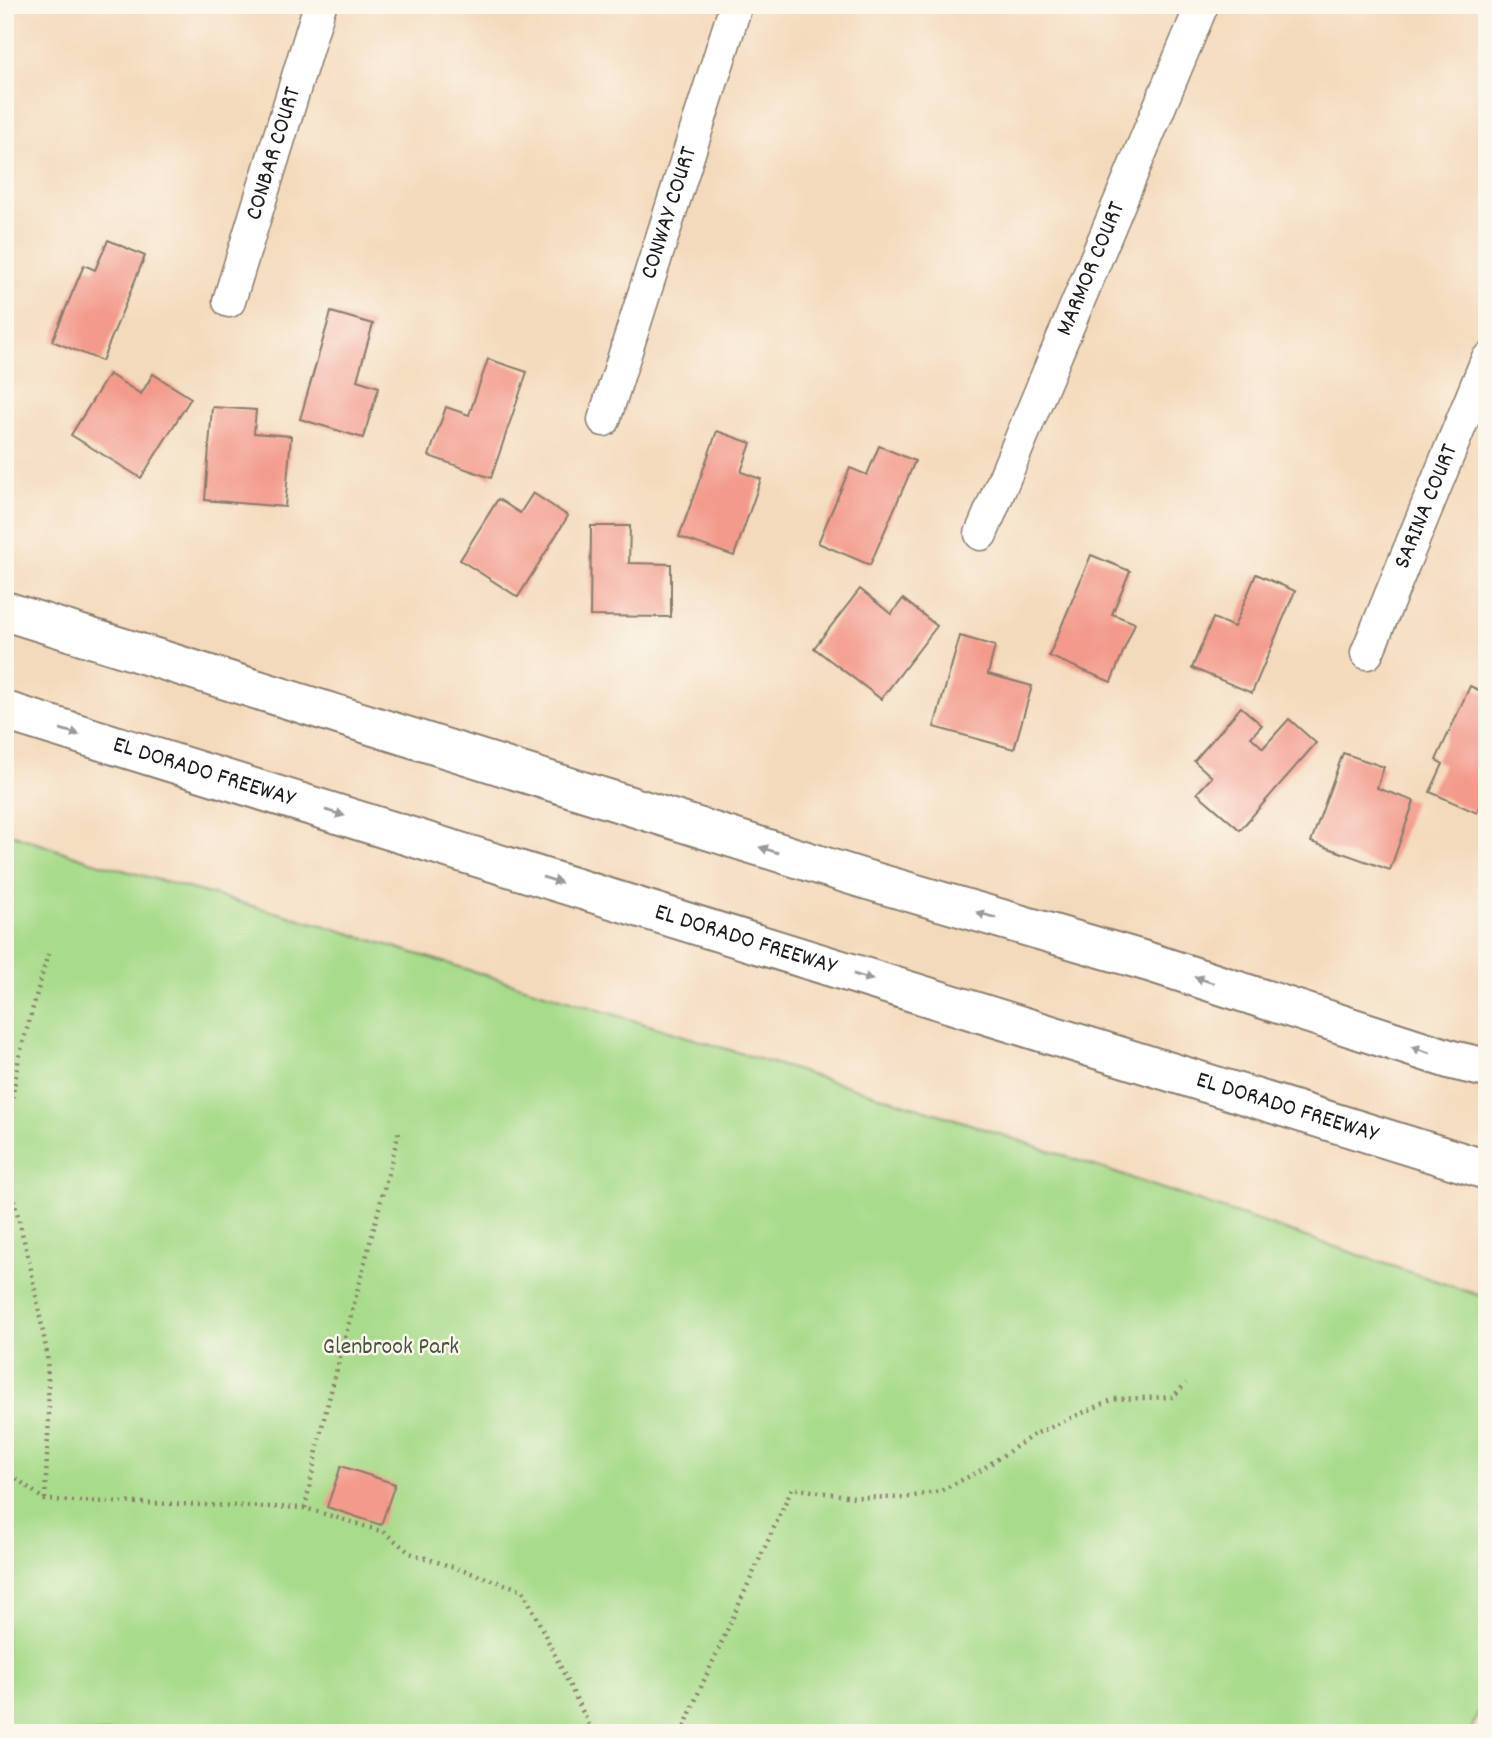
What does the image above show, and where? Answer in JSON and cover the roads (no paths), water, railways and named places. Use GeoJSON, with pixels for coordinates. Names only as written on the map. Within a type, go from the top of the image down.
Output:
{"type":"FeatureCollection","features":[{"type":"Feature","properties":{"kind":"highway"},"geometry":{"type":"LineString","coordinates":[[5,611],[848,874],[1149,962],[1452,1060],[1487,1068]]}},
{"type":"Feature","properties":{"kind":"highway","name":"EL DORADO FREEWAY"},"geometry":{"type":"LineString","coordinates":[[5,711],[1487,1170]]}},
{"type":"Feature","properties":{"kind":"street","name":"CONBAR COURT"},"geometry":{"type":"LineString","coordinates":[[229,301],[320,5]]}},
{"type":"Feature","properties":{"kind":"street","name":"CONWAY COURT"},"geometry":{"type":"LineString","coordinates":[[604,420],[736,5]]}},
{"type":"Feature","properties":{"kind":"street","name":"MARMOR COURT"},"geometry":{"type":"LineString","coordinates":[[981,534],[1202,5]]}},
{"type":"Feature","properties":{"kind":"street","name":"SARINA COURT"},"geometry":{"type":"LineString","coordinates":[[1367,653],[1487,360]]}},
{"type":"Feature","properties":{"kind":"park label","name":"Glenbrook Park"},"geometry":{"type":"Point","coordinates":[391,1348]}}]}
